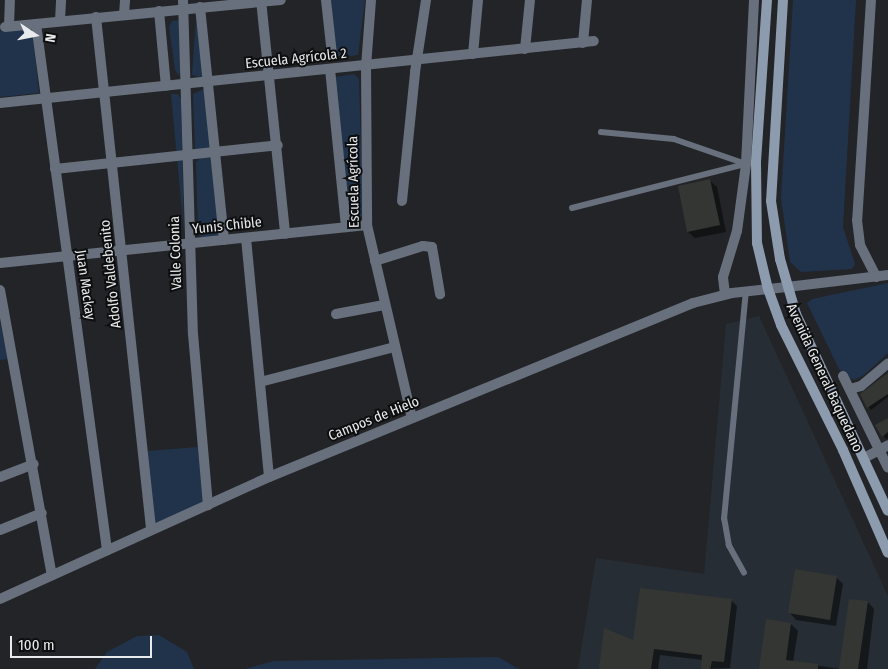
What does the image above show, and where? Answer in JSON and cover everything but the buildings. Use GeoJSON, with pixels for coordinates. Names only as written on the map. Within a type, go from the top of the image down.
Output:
{"type":"FeatureCollection","features":[{"type":"Feature","properties":{"kind":"main road","name":"Avenida General Baquedano"},"geometry":{"type":"LineString","coordinates":[[767,0],[755,197],[758,242],[768,289],[792,349],[843,450],[888,553]]}},
{"type":"Feature","properties":{"kind":"main road","name":"Avenida General Baquedano"},"geometry":{"type":"LineString","coordinates":[[783,0],[771,201],[773,226],[787,287],[888,511]]}},
{"type":"Feature","properties":{"kind":"street"},"geometry":{"type":"LineString","coordinates":[[10,0],[7,27],[159,11],[182,4],[200,7],[281,0]]}},
{"type":"Feature","properties":{"kind":"street"},"geometry":{"type":"LineString","coordinates":[[60,21],[61,0]]}},
{"type":"Feature","properties":{"kind":"street"},"geometry":{"type":"LineString","coordinates":[[124,15],[125,0]]}},
{"type":"Feature","properties":{"kind":"street"},"geometry":{"type":"LineString","coordinates":[[326,0],[332,54]]}},
{"type":"Feature","properties":{"kind":"street","name":"Escuela Agrícola"},"geometry":{"type":"LineString","coordinates":[[371,0],[366,66],[367,225],[384,305],[412,418]]}},
{"type":"Feature","properties":{"kind":"street"},"geometry":{"type":"LineString","coordinates":[[402,201],[417,60],[426,0]]}},
{"type":"Feature","properties":{"kind":"street"},"geometry":{"type":"LineString","coordinates":[[473,54],[478,0]]}},
{"type":"Feature","properties":{"kind":"street"},"geometry":{"type":"LineString","coordinates":[[525,49],[530,0]]}},
{"type":"Feature","properties":{"kind":"street"},"geometry":{"type":"LineString","coordinates":[[583,43],[587,0]]}},
{"type":"Feature","properties":{"kind":"street"},"geometry":{"type":"LineString","coordinates":[[725,294],[723,277],[737,231],[746,164],[754,0]]}},
{"type":"Feature","properties":{"kind":"street"},"geometry":{"type":"LineString","coordinates":[[871,0],[858,220],[860,245],[876,277]]}},
{"type":"Feature","properties":{"kind":"street"},"geometry":{"type":"LineString","coordinates":[[261,1],[268,76],[278,145],[285,234]]}},
{"type":"Feature","properties":{"kind":"street","name":"Valle Colonia"},"geometry":{"type":"LineString","coordinates":[[182,4],[193,334],[208,505]]}},
{"type":"Feature","properties":{"kind":"street"},"geometry":{"type":"LineString","coordinates":[[200,7],[224,240]]}},
{"type":"Feature","properties":{"kind":"street"},"geometry":{"type":"LineString","coordinates":[[159,11],[166,86]]}},
{"type":"Feature","properties":{"kind":"street","name":"Adolfo Valdebenito"},"geometry":{"type":"LineString","coordinates":[[96,18],[106,92],[151,528]]}},
{"type":"Feature","properties":{"kind":"street","name":"Juan Mackay"},"geometry":{"type":"LineString","coordinates":[[36,24],[108,550]]}},
{"type":"Feature","properties":{"kind":"street","name":"Escuela Agrícola 2"},"geometry":{"type":"LineString","coordinates":[[0,103],[594,42]]}},
{"type":"Feature","properties":{"kind":"street"},"geometry":{"type":"LineString","coordinates":[[330,69],[346,227]]}},
{"type":"Feature","properties":{"kind":"street"},"geometry":{"type":"LineString","coordinates":[[55,169],[215,150],[278,145]]}},
{"type":"Feature","properties":{"kind":"street","name":"Yunis Chible"},"geometry":{"type":"LineString","coordinates":[[0,262],[367,225]]}},
{"type":"Feature","properties":{"kind":"street"},"geometry":{"type":"LineString","coordinates":[[246,238],[269,477]]}},
{"type":"Feature","properties":{"kind":"street"},"geometry":{"type":"LineString","coordinates":[[375,261],[423,246],[432,247],[440,294]]}},
{"type":"Feature","properties":{"kind":"street"},"geometry":{"type":"LineString","coordinates":[[787,287],[888,275]]}},
{"type":"Feature","properties":{"kind":"street","name":"Campos de Hielo"},"geometry":{"type":"LineString","coordinates":[[0,599],[108,550],[151,528],[208,505],[269,477],[693,303],[725,294],[787,287]]}},
{"type":"Feature","properties":{"kind":"street"},"geometry":{"type":"LineString","coordinates":[[0,290],[34,464],[52,575]]}},
{"type":"Feature","properties":{"kind":"street"},"geometry":{"type":"LineString","coordinates":[[336,314],[384,305]]}},
{"type":"Feature","properties":{"kind":"street"},"geometry":{"type":"LineString","coordinates":[[260,382],[394,347]]}},
{"type":"Feature","properties":{"kind":"street"},"geometry":{"type":"LineString","coordinates":[[850,389],[861,386],[888,362]]}},
{"type":"Feature","properties":{"kind":"street"},"geometry":{"type":"LineString","coordinates":[[843,376],[884,448],[888,468]]}},
{"type":"Feature","properties":{"kind":"street"},"geometry":{"type":"LineString","coordinates":[[864,458],[884,448]]}},
{"type":"Feature","properties":{"kind":"street"},"geometry":{"type":"LineString","coordinates":[[0,477],[34,464]]}},
{"type":"Feature","properties":{"kind":"street"},"geometry":{"type":"LineString","coordinates":[[0,530],[42,513]]}},
{"type":"Feature","properties":{"kind":"lane"},"geometry":{"type":"LineString","coordinates":[[601,132],[674,139],[746,164]]}},
{"type":"Feature","properties":{"kind":"lane"},"geometry":{"type":"LineString","coordinates":[[572,208],[746,164]]}},
{"type":"Feature","properties":{"kind":"lane"},"geometry":{"type":"LineString","coordinates":[[744,573],[729,546],[724,519],[746,291]]}},
{"type":"Feature","properties":{"kind":"shaded area"},"geometry":{"type":"Polygon","coordinates":[[[331,0],[365,0],[358,55],[336,58],[331,0]]]}},
{"type":"Feature","properties":{"kind":"shaded area"},"geometry":{"type":"Polygon","coordinates":[[[793,0],[856,0],[843,227],[855,264],[852,269],[801,272],[790,262],[781,198],[793,0]]]}},
{"type":"Feature","properties":{"kind":"shaded area"},"geometry":{"type":"Polygon","coordinates":[[[196,18],[203,78],[192,75],[196,18]]]}},
{"type":"Feature","properties":{"kind":"shaded area"},"geometry":{"type":"Polygon","coordinates":[[[180,20],[179,76],[175,70],[169,27],[172,21],[180,20]]]}},
{"type":"Feature","properties":{"kind":"shaded area"},"geometry":{"type":"Polygon","coordinates":[[[32,28],[39,93],[0,97],[0,31],[32,28]]]}},
{"type":"Feature","properties":{"kind":"shaded area"},"geometry":{"type":"Polygon","coordinates":[[[354,74],[359,79],[363,215],[356,222],[350,220],[335,77],[354,74]]]}},
{"type":"Feature","properties":{"kind":"shaded area"},"geometry":{"type":"Polygon","coordinates":[[[204,89],[213,148],[195,151],[193,94],[204,89]]]}},
{"type":"Feature","properties":{"kind":"shaded area"},"geometry":{"type":"Polygon","coordinates":[[[171,94],[178,94],[181,99],[184,233],[171,94]]]}},
{"type":"Feature","properties":{"kind":"shaded area"},"geometry":{"type":"Polygon","coordinates":[[[201,158],[211,158],[220,236],[202,238],[198,234],[196,162],[201,158]]]}},
{"type":"Feature","properties":{"kind":"shaded area"},"geometry":{"type":"Polygon","coordinates":[[[888,283],[888,353],[864,375],[854,380],[848,378],[839,369],[807,303],[812,299],[888,283]]]}},
{"type":"Feature","properties":{"kind":"shaded area"},"geometry":{"type":"Polygon","coordinates":[[[759,316],[888,596],[888,669],[578,669],[596,558],[704,574],[726,324],[759,316]]]}},
{"type":"Feature","properties":{"kind":"shaded area"},"geometry":{"type":"Polygon","coordinates":[[[0,322],[8,359],[0,360],[0,322]]]}},
{"type":"Feature","properties":{"kind":"shaded area"},"geometry":{"type":"Polygon","coordinates":[[[198,447],[203,503],[153,524],[147,451],[198,447]]]}},
{"type":"Feature","properties":{"kind":"shaded area"},"geometry":{"type":"Polygon","coordinates":[[[159,635],[187,652],[194,669],[95,669],[107,652],[137,636],[159,635]]]}},
{"type":"Feature","properties":{"kind":"shaded area"},"geometry":{"type":"Polygon","coordinates":[[[498,657],[519,669],[245,669],[274,661],[498,657]]]}}]}
